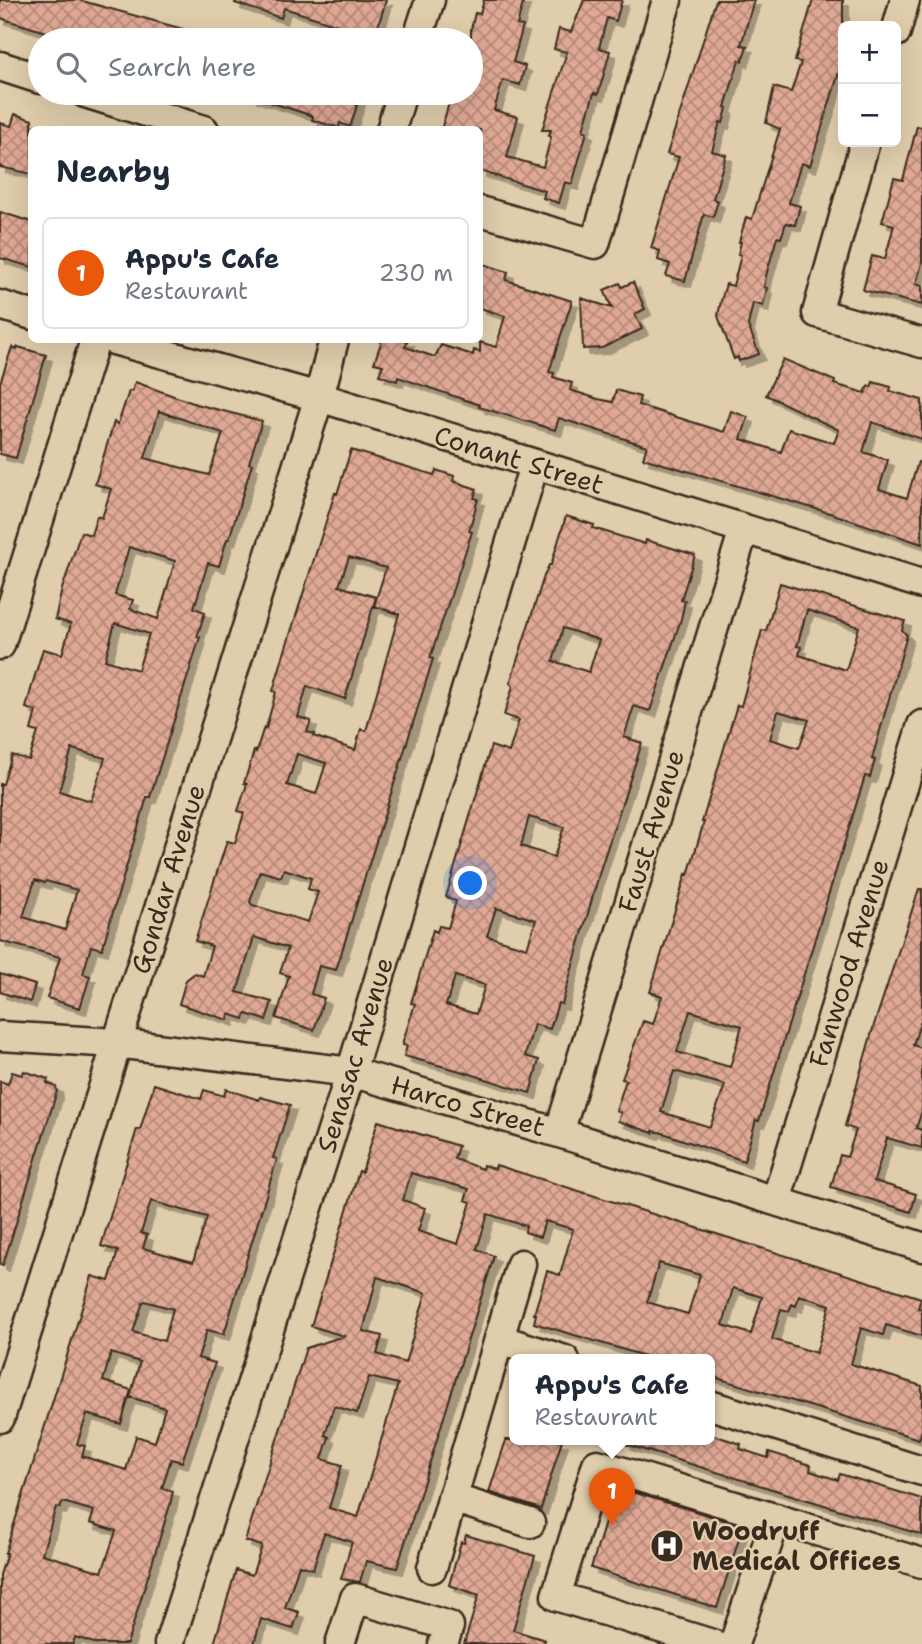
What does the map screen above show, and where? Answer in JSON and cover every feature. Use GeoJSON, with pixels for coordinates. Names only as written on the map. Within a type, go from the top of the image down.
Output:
{"type":"FeatureCollection","features":[{"type":"Feature","properties":{"kind":"street"},"geometry":{"type":"LineString","coordinates":[[421,28],[430,0]]}},
{"type":"Feature","properties":{"kind":"street"},"geometry":{"type":"LineString","coordinates":[[483,213],[596,244],[667,0]]}},
{"type":"Feature","properties":{"kind":"street"},"geometry":{"type":"LineString","coordinates":[[899,21],[905,0]]}},
{"type":"Feature","properties":{"kind":"street"},"geometry":{"type":"LineString","coordinates":[[0,66],[28,75]]}},
{"type":"Feature","properties":{"kind":"street"},"geometry":{"type":"LineString","coordinates":[[124,105],[191,126]]}},
{"type":"Feature","properties":{"kind":"street"},"geometry":{"type":"LineString","coordinates":[[391,126],[398,105]]}},
{"type":"Feature","properties":{"kind":"street"},"geometry":{"type":"LineString","coordinates":[[864,147],[817,313],[919,343]]}},
{"type":"Feature","properties":{"kind":"street"},"geometry":{"type":"LineString","coordinates":[[0,305],[28,314]]}},
{"type":"Feature","properties":{"kind":"street"},"geometry":{"type":"LineString","coordinates":[[0,645],[94,343]]}},
{"type":"Feature","properties":{"kind":"street","name":"Conant Street"},"geometry":{"type":"LineString","coordinates":[[125,343],[319,397],[922,584]]}},
{"type":"Feature","properties":{"kind":"street","name":"Gondar Avenue"},"geometry":{"type":"LineString","coordinates":[[0,1418],[319,397],[333,343]]}},
{"type":"Feature","properties":{"kind":"street","name":"Senasac Avenue"},"geometry":{"type":"LineString","coordinates":[[169,1644],[351,1072],[534,465]]}},
{"type":"Feature","properties":{"kind":"street","name":"Faust Avenue"},"geometry":{"type":"LineString","coordinates":[[559,1133],[744,529]]}},
{"type":"Feature","properties":{"kind":"street","name":"Fanwood Avenue"},"geometry":{"type":"LineString","coordinates":[[776,1201],[922,725]]}},
{"type":"Feature","properties":{"kind":"street","name":"Harco Street"},"geometry":{"type":"LineString","coordinates":[[0,1035],[116,1043],[351,1072],[559,1133],[922,1247]]}},
{"type":"Feature","properties":{"kind":"street"},"geometry":{"type":"LineString","coordinates":[[432,1568],[521,1264]]}},
{"type":"Feature","properties":{"kind":"street"},"geometry":{"type":"LineString","coordinates":[[499,1339],[546,1354]]}},
{"type":"Feature","properties":{"kind":"street"},"geometry":{"type":"LineString","coordinates":[[715,1407],[922,1471]]}},
{"type":"Feature","properties":{"kind":"street"},"geometry":{"type":"LineString","coordinates":[[712,1644],[556,1597],[597,1464],[922,1563]]}},
{"type":"Feature","properties":{"kind":"street"},"geometry":{"type":"LineString","coordinates":[[452,1498],[530,1523]]}},
{"type":"Feature","properties":{"kind":"street"},"geometry":{"type":"LineString","coordinates":[[734,1644],[776,1518]]}},
{"type":"Feature","properties":{"kind":"street"},"geometry":{"type":"LineString","coordinates":[[340,1644],[355,1598],[449,1626],[443,1644]]}},
{"type":"Feature","properties":{"kind":"building"},"geometry":{"type":"Polygon","coordinates":[[[0,0],[79,0],[179,28],[33,28],[0,18],[0,0]]]}},
{"type":"Feature","properties":{"kind":"building"},"geometry":{"type":"Polygon","coordinates":[[[236,0],[386,0],[378,28],[347,28],[284,8],[281,18],[235,3],[236,0]]]}},
{"type":"Feature","properties":{"kind":"building"},"geometry":{"type":"Polygon","coordinates":[[[484,0],[524,0],[517,25],[523,26],[513,62],[525,66],[520,85],[503,80],[494,110],[518,117],[507,157],[543,167],[551,130],[542,130],[567,52],[554,49],[559,29],[571,32],[584,0],[622,0],[616,21],[607,18],[599,48],[610,51],[598,94],[594,93],[583,130],[587,132],[572,184],[565,182],[559,203],[543,198],[545,191],[483,172],[483,126],[442,126],[448,105],[483,105],[483,28],[471,28],[475,13],[480,14],[484,0]]]}},
{"type":"Feature","properties":{"kind":"building"},"geometry":{"type":"Polygon","coordinates":[[[716,0],[754,0],[741,45],[747,46],[742,61],[739,60],[723,123],[720,122],[712,151],[726,155],[713,199],[718,201],[713,217],[704,214],[685,281],[666,276],[670,264],[658,260],[660,251],[651,248],[679,157],[667,154],[716,0]]]}},
{"type":"Feature","properties":{"kind":"building"},"geometry":{"type":"Polygon","coordinates":[[[813,0],[843,0],[843,21],[838,21],[838,75],[810,166],[801,163],[789,203],[800,206],[795,225],[786,223],[781,238],[777,237],[766,276],[764,287],[767,288],[763,306],[753,303],[748,325],[759,354],[739,361],[738,357],[734,359],[718,316],[726,284],[733,286],[741,255],[738,254],[739,242],[746,217],[752,219],[780,129],[766,123],[774,87],[791,92],[801,62],[795,61],[813,0]]]}},
{"type":"Feature","properties":{"kind":"building"},"geometry":{"type":"Polygon","coordinates":[[[279,105],[357,105],[350,126],[340,123],[339,126],[332,126],[312,120],[313,116],[279,105]]]}},
{"type":"Feature","properties":{"kind":"building"},"geometry":{"type":"Polygon","coordinates":[[[15,114],[32,120],[32,126],[28,126],[28,173],[0,167],[0,123],[11,126],[15,114]]]}},
{"type":"Feature","properties":{"kind":"building"},"geometry":{"type":"Polygon","coordinates":[[[917,126],[922,127],[922,263],[916,284],[922,286],[922,305],[863,290],[872,256],[885,259],[894,225],[882,222],[894,178],[903,180],[917,126]]]}},
{"type":"Feature","properties":{"kind":"building"},"geometry":{"type":"Polygon","coordinates":[[[0,212],[28,221],[28,266],[0,258],[0,212]]]}},
{"type":"Feature","properties":{"kind":"building"},"geometry":{"type":"Polygon","coordinates":[[[483,264],[508,272],[506,280],[572,301],[549,372],[554,373],[553,377],[572,383],[570,390],[613,402],[616,390],[640,397],[638,405],[724,432],[731,411],[748,417],[741,439],[781,452],[789,429],[834,443],[839,430],[766,395],[783,359],[835,381],[834,384],[865,393],[873,382],[891,387],[890,391],[922,400],[922,439],[872,422],[863,452],[888,460],[879,489],[907,498],[918,462],[922,463],[922,544],[833,514],[643,458],[647,446],[559,418],[555,430],[479,407],[480,405],[398,377],[397,381],[379,375],[383,365],[374,363],[381,343],[407,343],[405,347],[435,357],[441,345],[473,355],[474,350],[480,352],[480,343],[496,347],[505,316],[483,309],[483,264]]]}},
{"type":"Feature","properties":{"kind":"building"},"geometry":{"type":"Polygon","coordinates":[[[633,282],[645,309],[635,314],[642,329],[602,348],[583,349],[581,298],[612,308],[604,290],[620,283],[622,287],[633,282]]]}},
{"type":"Feature","properties":{"kind":"building"},"geometry":{"type":"Polygon","coordinates":[[[12,347],[46,355],[16,458],[0,454],[0,383],[12,347]]]}},
{"type":"Feature","properties":{"kind":"building"},"geometry":{"type":"Polygon","coordinates":[[[135,382],[196,404],[262,421],[229,539],[219,566],[208,563],[194,608],[205,612],[197,637],[200,637],[150,797],[147,797],[102,949],[91,946],[83,974],[90,976],[80,1008],[47,998],[60,957],[0,941],[0,784],[3,784],[12,755],[29,760],[38,732],[31,730],[36,711],[26,708],[33,682],[43,649],[62,654],[71,624],[55,619],[62,589],[81,532],[91,535],[97,516],[102,518],[111,489],[95,484],[114,422],[118,424],[129,391],[132,391],[135,382]],[[159,411],[145,458],[209,475],[223,433],[159,411]],[[129,547],[115,595],[133,600],[130,609],[158,619],[175,561],[129,547]],[[115,623],[105,660],[138,670],[149,634],[115,623]],[[72,749],[59,791],[91,801],[105,758],[72,749]],[[35,880],[23,917],[65,930],[77,890],[35,880]]]}},
{"type":"Feature","properties":{"kind":"building"},"geometry":{"type":"Polygon","coordinates":[[[351,450],[434,475],[436,470],[454,476],[453,481],[477,489],[474,498],[478,499],[469,531],[472,532],[430,658],[433,659],[336,970],[319,966],[311,994],[324,998],[314,1030],[276,1018],[289,976],[280,973],[288,948],[254,937],[237,992],[272,1002],[266,1020],[246,1014],[244,1019],[229,1014],[228,1020],[179,1004],[186,980],[195,973],[203,976],[212,946],[195,941],[227,841],[235,843],[244,813],[238,811],[247,784],[244,783],[254,751],[256,752],[264,727],[266,728],[283,657],[335,493],[337,494],[351,450]],[[349,557],[339,586],[376,597],[345,699],[307,686],[298,717],[311,721],[307,732],[315,734],[313,736],[355,750],[361,729],[366,731],[399,614],[374,606],[386,568],[349,557]],[[297,754],[287,785],[316,794],[326,763],[297,754]],[[284,869],[281,877],[260,871],[250,902],[252,905],[308,922],[318,892],[308,889],[311,878],[284,869]]]}},
{"type":"Feature","properties":{"kind":"building"},"geometry":{"type":"Polygon","coordinates":[[[566,516],[594,525],[593,528],[645,544],[646,540],[695,555],[681,600],[685,601],[681,619],[650,711],[634,706],[624,737],[642,743],[602,864],[562,1004],[558,1003],[550,1029],[534,1024],[525,1056],[539,1060],[530,1093],[404,1056],[407,1046],[403,1045],[403,1041],[415,1004],[411,1003],[433,930],[437,932],[439,926],[448,928],[456,901],[446,897],[491,746],[509,752],[519,720],[504,715],[513,686],[510,683],[544,576],[551,565],[566,516]],[[563,628],[553,661],[589,672],[599,640],[563,628]],[[529,817],[521,846],[554,857],[564,827],[529,817]],[[496,908],[487,936],[527,948],[536,920],[496,908]],[[455,976],[446,1005],[476,1014],[485,985],[455,976]]]}},
{"type":"Feature","properties":{"kind":"building"},"geometry":{"type":"Polygon","coordinates":[[[780,583],[905,621],[902,630],[907,635],[872,759],[875,760],[870,777],[865,776],[759,1121],[756,1120],[744,1161],[663,1133],[653,1133],[618,1121],[621,1113],[616,1111],[626,1080],[622,1079],[643,1021],[653,1024],[662,996],[650,992],[686,874],[688,875],[737,705],[741,706],[762,630],[766,631],[780,583]],[[807,610],[797,646],[801,647],[799,655],[846,670],[859,627],[807,610]],[[778,711],[770,739],[799,748],[809,720],[778,711]],[[690,1011],[677,1052],[730,1067],[742,1026],[690,1011]],[[674,1071],[661,1112],[710,1127],[725,1085],[674,1071]]]}},
{"type":"Feature","properties":{"kind":"building"},"geometry":{"type":"Polygon","coordinates":[[[919,889],[922,889],[922,1017],[913,1045],[922,1048],[922,1111],[916,1128],[922,1130],[922,1148],[887,1138],[874,1181],[916,1194],[911,1212],[831,1187],[840,1155],[847,1157],[856,1130],[845,1126],[874,1025],[919,889]]]}},
{"type":"Feature","properties":{"kind":"building"},"geometry":{"type":"Polygon","coordinates":[[[0,974],[35,985],[30,1002],[0,992],[0,974]]]}},
{"type":"Feature","properties":{"kind":"building"},"geometry":{"type":"Polygon","coordinates":[[[24,1071],[48,1079],[47,1083],[56,1087],[57,1091],[3,1265],[0,1264],[0,1081],[8,1084],[12,1072],[22,1075],[24,1071]]]}},
{"type":"Feature","properties":{"kind":"building"},"geometry":{"type":"Polygon","coordinates":[[[154,1084],[201,1099],[204,1090],[224,1096],[226,1089],[259,1100],[260,1097],[290,1105],[273,1158],[277,1159],[224,1334],[207,1330],[198,1358],[215,1363],[182,1462],[171,1459],[162,1488],[173,1491],[170,1505],[127,1644],[97,1644],[75,1637],[73,1644],[0,1644],[0,1575],[5,1553],[92,1276],[109,1281],[118,1251],[101,1246],[137,1129],[140,1130],[154,1084]],[[151,1201],[141,1233],[147,1235],[143,1248],[193,1262],[207,1217],[151,1201]],[[143,1302],[133,1332],[164,1341],[173,1309],[143,1302]],[[111,1353],[103,1381],[131,1390],[121,1424],[87,1414],[77,1444],[85,1446],[82,1456],[126,1470],[136,1436],[155,1442],[165,1408],[130,1397],[140,1362],[111,1353]],[[63,1502],[60,1508],[56,1507],[42,1554],[102,1572],[116,1531],[90,1523],[94,1511],[63,1502]]]}},
{"type":"Feature","properties":{"kind":"building"},"geometry":{"type":"Polygon","coordinates":[[[378,1121],[458,1146],[454,1159],[482,1169],[483,1165],[495,1169],[496,1165],[921,1298],[918,1308],[922,1309],[922,1336],[886,1325],[883,1335],[861,1328],[851,1364],[922,1386],[922,1430],[919,1439],[715,1378],[715,1354],[638,1354],[534,1323],[534,1314],[547,1271],[560,1275],[573,1229],[545,1221],[540,1237],[525,1232],[526,1226],[488,1214],[477,1249],[494,1256],[397,1568],[366,1561],[360,1582],[341,1579],[352,1542],[324,1533],[313,1569],[299,1565],[285,1608],[299,1612],[293,1629],[261,1619],[254,1644],[214,1644],[236,1570],[252,1575],[262,1546],[245,1541],[306,1348],[344,1336],[311,1326],[359,1171],[362,1172],[378,1121]],[[411,1173],[403,1200],[425,1208],[418,1231],[458,1244],[471,1202],[465,1200],[469,1189],[411,1173]],[[659,1263],[647,1302],[688,1314],[700,1275],[659,1263]],[[377,1277],[363,1331],[382,1336],[377,1354],[405,1363],[426,1293],[377,1277]],[[733,1288],[723,1325],[751,1334],[762,1297],[733,1288]],[[799,1295],[796,1306],[792,1304],[789,1311],[781,1309],[772,1339],[816,1353],[830,1305],[799,1295]],[[369,1377],[357,1413],[334,1406],[325,1435],[329,1437],[322,1459],[342,1465],[329,1508],[358,1517],[398,1384],[369,1377]]]}},
{"type":"Feature","properties":{"kind":"building"},"geometry":{"type":"Polygon","coordinates":[[[715,1436],[741,1444],[740,1449],[768,1458],[769,1452],[811,1465],[810,1471],[838,1480],[840,1474],[922,1499],[922,1535],[628,1445],[715,1445],[715,1436]]]}},
{"type":"Feature","properties":{"kind":"building"},"geometry":{"type":"Polygon","coordinates":[[[506,1440],[509,1440],[509,1445],[560,1445],[541,1509],[489,1492],[506,1440]]]}},
{"type":"Feature","properties":{"kind":"building","name":"Woodruff Medical Offices"},"geometry":{"type":"Polygon","coordinates":[[[616,1487],[743,1526],[717,1608],[591,1568],[616,1487]]]}},
{"type":"Feature","properties":{"kind":"building"},"geometry":{"type":"Polygon","coordinates":[[[466,1535],[535,1556],[513,1630],[545,1640],[544,1644],[464,1644],[479,1595],[449,1585],[461,1542],[464,1543],[466,1535]]]}},
{"type":"Feature","properties":{"kind":"place","name":"Appu's Cafe"},"geometry":{"type":"Point","coordinates":[612,1526]}},
{"type":"Feature","properties":{"kind":"place","name":"Woodruff Medical Offices"},"geometry":{"type":"Point","coordinates":[667,1546]}}]}
